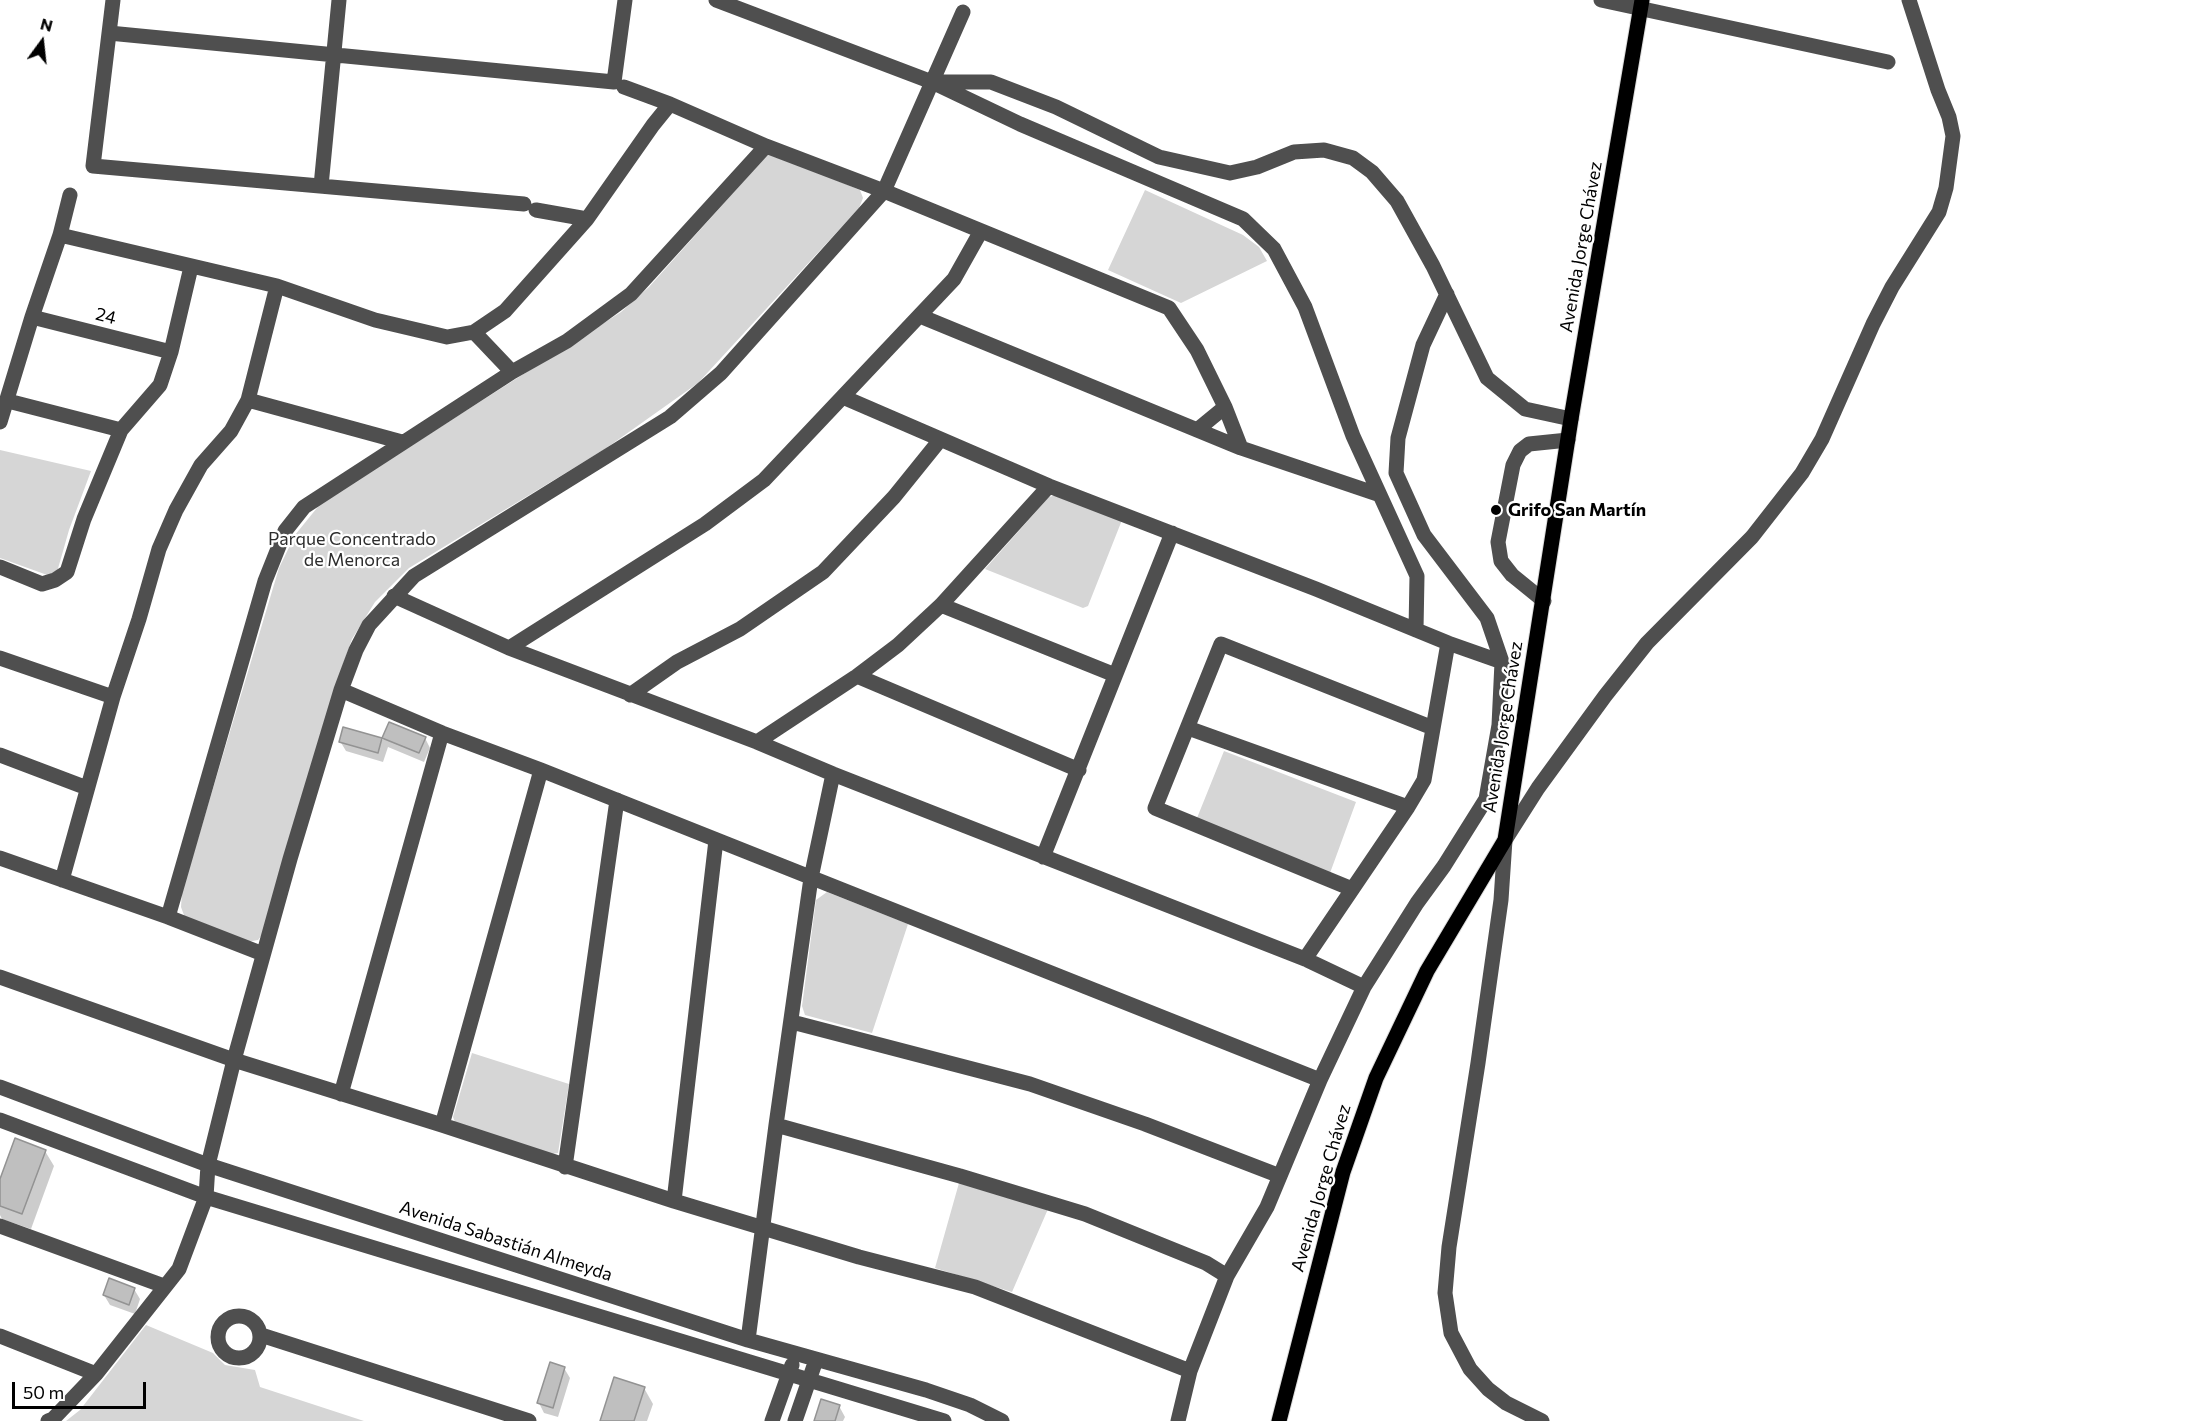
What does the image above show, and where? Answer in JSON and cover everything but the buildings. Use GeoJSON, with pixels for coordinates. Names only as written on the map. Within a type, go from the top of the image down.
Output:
{"type":"FeatureCollection","features":[{"type":"Feature","properties":{"kind":"main road","name":"Avenida Jorge Chávez"},"geometry":{"type":"LineString","coordinates":[[1279,1421],[1343,1172],[1376,1078],[1427,970],[1505,840],[1571,419],[1641,4]]}},
{"type":"Feature","properties":{"kind":"street"},"geometry":{"type":"LineString","coordinates":[[113,0],[93,166],[530,207],[588,219]]}},
{"type":"Feature","properties":{"kind":"street"},"geometry":{"type":"LineString","coordinates":[[321,186],[339,0]]}},
{"type":"Feature","properties":{"kind":"street"},"geometry":{"type":"LineString","coordinates":[[619,85],[625,0]]}},
{"type":"Feature","properties":{"kind":"street"},"geometry":{"type":"LineString","coordinates":[[717,0],[932,82],[1020,124],[1243,219],[1274,249],[1305,307],[1353,436],[1417,576],[1416,630]]}},
{"type":"Feature","properties":{"kind":"street"},"geometry":{"type":"LineString","coordinates":[[1601,0],[1641,4],[1887,62]]}},
{"type":"Feature","properties":{"kind":"street"},"geometry":{"type":"LineString","coordinates":[[1542,1421],[1506,1403],[1488,1389],[1470,1369],[1451,1333],[1445,1293],[1449,1247],[1479,1063],[1502,900],[1505,840],[1605,696],[1647,643],[1752,537],[1802,473],[1822,439],[1852,367],[1882,305],[1939,212],[1946,188],[1953,136],[1949,117],[1909,0]]}},
{"type":"Feature","properties":{"kind":"street"},"geometry":{"type":"LineString","coordinates":[[48,1421],[53,1419],[96,1374],[179,1269],[206,1197],[208,1165],[263,954],[341,690],[356,650],[369,625],[414,576],[670,417],[721,373],[884,191],[963,12]]}},
{"type":"Feature","properties":{"kind":"street"},"geometry":{"type":"LineString","coordinates":[[109,33],[334,54],[619,85],[1169,308],[1197,350],[1225,407],[1241,448]]}},
{"type":"Feature","properties":{"kind":"street"},"geometry":{"type":"LineString","coordinates":[[932,82],[991,82],[1056,107],[1159,157],[1230,173],[1257,167],[1294,152],[1324,150],[1353,158],[1372,172],[1397,201],[1447,294],[1487,378],[1525,409],[1571,419]]}},
{"type":"Feature","properties":{"kind":"street"},"geometry":{"type":"LineString","coordinates":[[60,236],[277,286],[385,323],[447,337],[474,332],[505,311],[588,219],[670,104]]}},
{"type":"Feature","properties":{"kind":"street"},"geometry":{"type":"LineString","coordinates":[[168,917],[265,581],[285,531],[304,507],[512,372],[567,341],[631,294],[766,146]]}},
{"type":"Feature","properties":{"kind":"street"},"geometry":{"type":"LineString","coordinates":[[0,422],[60,236],[70,195]]}},
{"type":"Feature","properties":{"kind":"street"},"geometry":{"type":"LineString","coordinates":[[509,648],[705,524],[764,480],[954,279],[981,231]]}},
{"type":"Feature","properties":{"kind":"street"},"geometry":{"type":"LineString","coordinates":[[0,567],[42,584],[55,580],[67,572],[84,519],[121,430],[160,384],[171,352],[191,267]]}},
{"type":"Feature","properties":{"kind":"street"},"geometry":{"type":"LineString","coordinates":[[62,880],[113,697],[159,549],[176,510],[201,465],[231,431],[248,400],[277,286]]}},
{"type":"Feature","properties":{"kind":"street"},"geometry":{"type":"LineString","coordinates":[[1178,1421],[1190,1371],[1227,1276],[1267,1207],[1320,1080],[1364,987],[1486,799],[1499,725],[1502,662],[1487,618],[1424,535],[1396,473],[1398,438],[1423,345],[1447,294]]}},
{"type":"Feature","properties":{"kind":"street"},"geometry":{"type":"LineString","coordinates":[[920,316],[1241,448],[1380,495]]}},
{"type":"Feature","properties":{"kind":"street","name":"24"},"geometry":{"type":"LineString","coordinates":[[32,317],[171,352]]}},
{"type":"Feature","properties":{"kind":"street"},"geometry":{"type":"LineString","coordinates":[[474,332],[512,372]]}},
{"type":"Feature","properties":{"kind":"street"},"geometry":{"type":"LineString","coordinates":[[843,398],[1049,486],[1316,588],[1448,643],[1502,662]]}},
{"type":"Feature","properties":{"kind":"street"},"geometry":{"type":"LineString","coordinates":[[248,400],[402,442]]}},
{"type":"Feature","properties":{"kind":"street"},"geometry":{"type":"LineString","coordinates":[[8,401],[121,430]]}},
{"type":"Feature","properties":{"kind":"street"},"geometry":{"type":"LineString","coordinates":[[1197,430],[1225,407]]}},
{"type":"Feature","properties":{"kind":"street"},"geometry":{"type":"LineString","coordinates":[[630,695],[677,662],[740,629],[823,572],[894,497],[940,440]]}},
{"type":"Feature","properties":{"kind":"street"},"geometry":{"type":"LineString","coordinates":[[1544,601],[1512,575],[1501,561],[1498,542],[1513,465],[1520,451],[1529,444],[1568,440]]}},
{"type":"Feature","properties":{"kind":"street"},"geometry":{"type":"LineString","coordinates":[[757,742],[857,676],[898,645],[941,604],[1049,486]]}},
{"type":"Feature","properties":{"kind":"street"},"geometry":{"type":"LineString","coordinates":[[1043,857],[1172,533]]}},
{"type":"Feature","properties":{"kind":"street"},"geometry":{"type":"LineString","coordinates":[[394,597],[509,648],[757,742],[1305,959],[1364,987]]}},
{"type":"Feature","properties":{"kind":"street"},"geometry":{"type":"LineString","coordinates":[[941,604],[1115,675]]}},
{"type":"Feature","properties":{"kind":"street"},"geometry":{"type":"LineString","coordinates":[[1305,959],[1424,780],[1448,643]]}},
{"type":"Feature","properties":{"kind":"street"},"geometry":{"type":"LineString","coordinates":[[1352,889],[1155,808],[1221,644],[1432,728]]}},
{"type":"Feature","properties":{"kind":"street"},"geometry":{"type":"LineString","coordinates":[[0,657],[113,697]]}},
{"type":"Feature","properties":{"kind":"street"},"geometry":{"type":"LineString","coordinates":[[857,676],[1079,770]]}},
{"type":"Feature","properties":{"kind":"street"},"geometry":{"type":"LineString","coordinates":[[341,690],[442,733],[541,770],[1320,1080]]}},
{"type":"Feature","properties":{"kind":"street"},"geometry":{"type":"LineString","coordinates":[[1188,728],[1408,807]]}},
{"type":"Feature","properties":{"kind":"street"},"geometry":{"type":"LineString","coordinates":[[341,1094],[442,733]]}},
{"type":"Feature","properties":{"kind":"street"},"geometry":{"type":"LineString","coordinates":[[0,755],[87,788]]}},
{"type":"Feature","properties":{"kind":"street"},"geometry":{"type":"LineString","coordinates":[[442,1125],[541,770]]}},
{"type":"Feature","properties":{"kind":"street"},"geometry":{"type":"LineString","coordinates":[[748,1340],[811,878],[833,774]]}},
{"type":"Feature","properties":{"kind":"street"},"geometry":{"type":"LineString","coordinates":[[566,1167],[616,800]]}},
{"type":"Feature","properties":{"kind":"street"},"geometry":{"type":"LineString","coordinates":[[674,1201],[716,840]]}},
{"type":"Feature","properties":{"kind":"street"},"geometry":{"type":"LineString","coordinates":[[0,858],[168,917],[263,954]]}},
{"type":"Feature","properties":{"kind":"street"},"geometry":{"type":"LineString","coordinates":[[0,977],[234,1060],[442,1125],[566,1167],[762,1229],[975,1287],[1190,1371]]}},
{"type":"Feature","properties":{"kind":"street"},"geometry":{"type":"LineString","coordinates":[[792,1022],[1030,1084],[1145,1124],[1280,1176]]}},
{"type":"Feature","properties":{"kind":"street","name":"Avenida Sabastián Almeyda"},"geometry":{"type":"LineString","coordinates":[[0,1087],[208,1165],[748,1340],[926,1390],[970,1405],[1002,1421]]}},
{"type":"Feature","properties":{"kind":"street"},"geometry":{"type":"LineString","coordinates":[[0,1120],[206,1197],[944,1421]]}},
{"type":"Feature","properties":{"kind":"street"},"geometry":{"type":"LineString","coordinates":[[776,1125],[960,1176],[1084,1214],[1206,1263],[1227,1276]]}},
{"type":"Feature","properties":{"kind":"street"},"geometry":{"type":"LineString","coordinates":[[0,1226],[164,1286]]}},
{"type":"Feature","properties":{"kind":"street"},"geometry":{"type":"LineString","coordinates":[[0,1335],[96,1374]]}},
{"type":"Feature","properties":{"kind":"street"},"geometry":{"type":"LineString","coordinates":[[261,1335],[530,1421]]}},
{"type":"Feature","properties":{"kind":"street"},"geometry":{"type":"LineString","coordinates":[[772,1421],[796,1354]]}},
{"type":"Feature","properties":{"kind":"street"},"geometry":{"type":"LineString","coordinates":[[795,1421],[816,1360]]}},
{"type":"Feature","properties":{"kind":"green space","name":"Parque Concentrado de Menorca"},"geometry":{"type":"Polygon","coordinates":[[[767,155],[775,155],[860,190],[863,198],[859,208],[698,383],[605,449],[409,568],[375,602],[352,639],[340,673],[262,935],[258,940],[247,942],[185,918],[181,907],[182,892],[279,568],[295,535],[321,503],[621,312],[649,287],[767,155]]]}},
{"type":"Feature","properties":{"kind":"green space"},"geometry":{"type":"Polygon","coordinates":[[[1145,190],[1243,235],[1259,247],[1267,261],[1181,303],[1108,270],[1145,190]]]}},
{"type":"Feature","properties":{"kind":"green space"},"geometry":{"type":"Polygon","coordinates":[[[0,450],[91,471],[69,530],[57,572],[50,576],[0,558],[0,450]]]}},
{"type":"Feature","properties":{"kind":"green space"},"geometry":{"type":"Polygon","coordinates":[[[1060,494],[1122,520],[1088,606],[1083,608],[985,569],[1049,497],[1060,494]]]}},
{"type":"Feature","properties":{"kind":"green space"},"geometry":{"type":"Polygon","coordinates":[[[1224,751],[1356,802],[1330,873],[1197,818],[1224,751]]]}},
{"type":"Feature","properties":{"kind":"green space"},"geometry":{"type":"Polygon","coordinates":[[[827,892],[908,924],[872,1033],[805,1015],[802,1006],[816,900],[827,892]]]}},
{"type":"Feature","properties":{"kind":"green space"},"geometry":{"type":"Polygon","coordinates":[[[472,1053],[569,1084],[558,1153],[545,1155],[456,1125],[453,1117],[472,1053]]]}},
{"type":"Feature","properties":{"kind":"green space"},"geometry":{"type":"Polygon","coordinates":[[[959,1183],[1048,1209],[1012,1292],[935,1268],[959,1183]]]}},
{"type":"Feature","properties":{"kind":"green space"},"geometry":{"type":"Polygon","coordinates":[[[146,1325],[213,1353],[225,1365],[255,1370],[260,1387],[364,1421],[66,1421],[80,1410],[146,1325]]]}},
{"type":"Feature","properties":{"kind":"place","name":"Grifo San Martín"},"geometry":{"type":"Point","coordinates":[1496,510]}}]}
